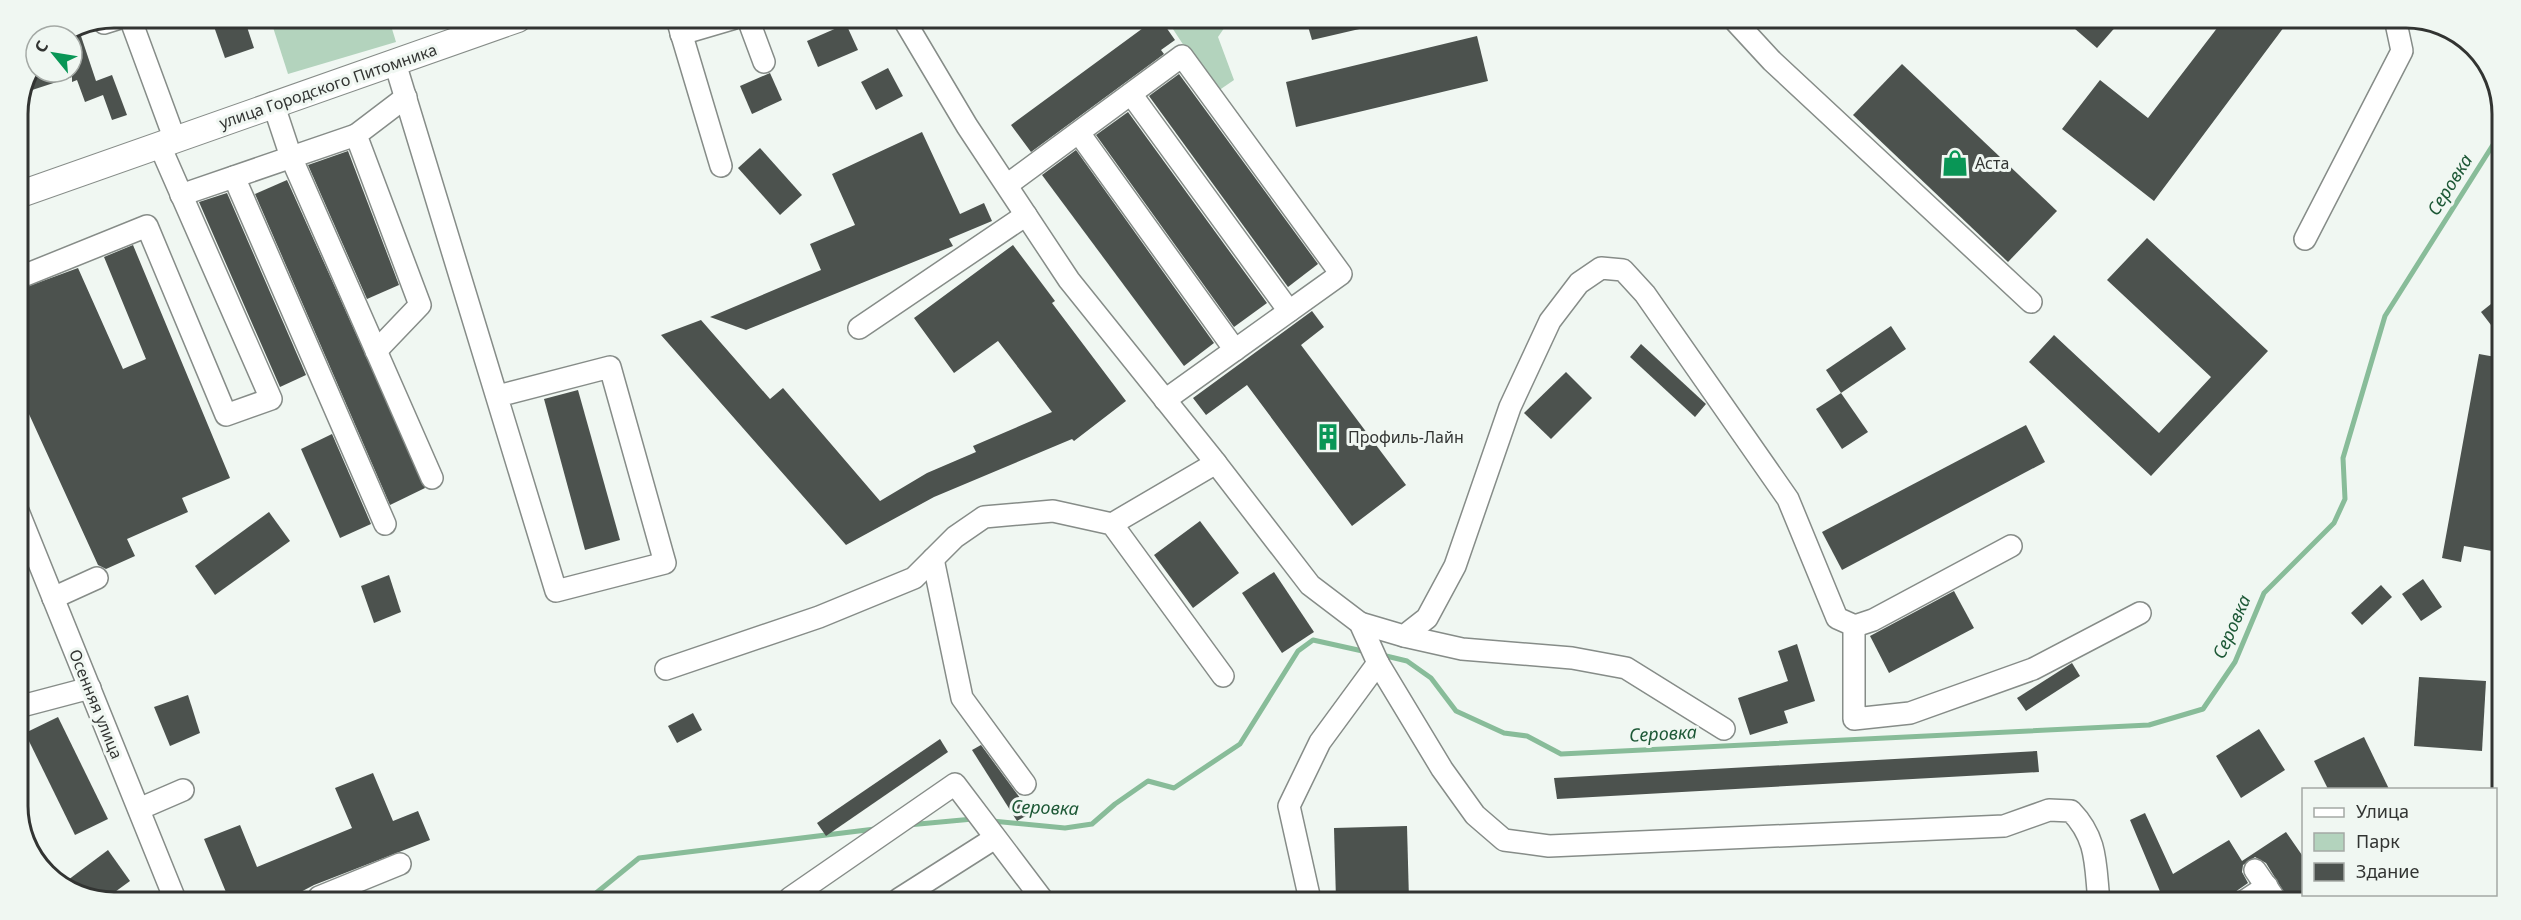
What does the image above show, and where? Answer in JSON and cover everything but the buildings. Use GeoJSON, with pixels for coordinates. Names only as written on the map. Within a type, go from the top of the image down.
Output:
{"type":"FeatureCollection","features":[{"type":"Feature","properties":{"kind":"main road","name":"улица Городского Питомника"},"geometry":{"type":"LineString","coordinates":[[28,192],[158,147],[273,103],[493,28]]}},
{"type":"Feature","properties":{"kind":"street"},"geometry":{"type":"LineString","coordinates":[[28,274],[147,226],[226,415],[271,399],[158,147],[132,28]]}},
{"type":"Feature","properties":{"kind":"street"},"geometry":{"type":"LineString","coordinates":[[679,28],[721,166]]}},
{"type":"Feature","properties":{"kind":"street"},"geometry":{"type":"LineString","coordinates":[[751,28],[764,62]]}},
{"type":"Feature","properties":{"kind":"street"},"geometry":{"type":"LineString","coordinates":[[909,28],[967,126],[1069,280],[1216,463],[1310,585],[1360,623],[1404,636],[1462,649],[1572,658],[1626,668],[1724,729]]}},
{"type":"Feature","properties":{"kind":"street"},"geometry":{"type":"LineString","coordinates":[[1742,28],[1772,61],[2031,302]]}},
{"type":"Feature","properties":{"kind":"street"},"geometry":{"type":"LineString","coordinates":[[2305,239],[2402,51],[2397,28]]}},
{"type":"Feature","properties":{"kind":"street"},"geometry":{"type":"LineString","coordinates":[[1007,185],[1182,56],[1341,274],[1165,400]]}},
{"type":"Feature","properties":{"kind":"street"},"geometry":{"type":"LineString","coordinates":[[395,63],[556,591],[665,563],[610,368],[498,396]]}},
{"type":"Feature","properties":{"kind":"street"},"geometry":{"type":"LineString","coordinates":[[1131,94],[1289,311]]}},
{"type":"Feature","properties":{"kind":"street"},"geometry":{"type":"LineString","coordinates":[[181,195],[357,135],[406,97]]}},
{"type":"Feature","properties":{"kind":"street"},"geometry":{"type":"LineString","coordinates":[[273,103],[291,157],[432,478]]}},
{"type":"Feature","properties":{"kind":"street"},"geometry":{"type":"LineString","coordinates":[[1079,133],[1235,350]]}},
{"type":"Feature","properties":{"kind":"street"},"geometry":{"type":"LineString","coordinates":[[357,135],[420,304],[376,351]]}},
{"type":"Feature","properties":{"kind":"street"},"geometry":{"type":"LineString","coordinates":[[234,177],[385,524]]}},
{"type":"Feature","properties":{"kind":"street"},"geometry":{"type":"LineString","coordinates":[[859,328],[1026,214]]}},
{"type":"Feature","properties":{"kind":"street"},"geometry":{"type":"LineString","coordinates":[[1404,636],[1427,618],[1455,566],[1510,407],[1550,321],[1579,283],[1601,268],[1623,270],[1645,294],[1788,499],[1837,618],[1854,626],[1874,620],[2011,546]]}},
{"type":"Feature","properties":{"kind":"street"},"geometry":{"type":"LineString","coordinates":[[1112,524],[1216,463]]}},
{"type":"Feature","properties":{"kind":"street"},"geometry":{"type":"LineString","coordinates":[[666,669],[819,617],[914,578],[955,537],[984,517],[1053,511],[1112,524],[1223,676]]}},
{"type":"Feature","properties":{"kind":"street","name":"Осенняя улица"},"geometry":{"type":"LineString","coordinates":[[29,537],[172,892]]}},
{"type":"Feature","properties":{"kind":"street"},"geometry":{"type":"LineString","coordinates":[[933,559],[962,698],[1025,784]]}},
{"type":"Feature","properties":{"kind":"street"},"geometry":{"type":"LineString","coordinates":[[53,598],[97,578]]}},
{"type":"Feature","properties":{"kind":"street"},"geometry":{"type":"LineString","coordinates":[[1854,626],[1854,718],[1910,713],[2033,669],[2140,613]]}},
{"type":"Feature","properties":{"kind":"street"},"geometry":{"type":"LineString","coordinates":[[1360,623],[1378,663],[1442,769],[1475,815],[1504,840],[1549,846],[2004,826],[2049,810],[2071,811],[2085,825],[2093,847],[2098,892]]}},
{"type":"Feature","properties":{"kind":"street"},"geometry":{"type":"LineString","coordinates":[[1308,892],[1289,806],[1320,742],[1378,663]]}},
{"type":"Feature","properties":{"kind":"street"},"geometry":{"type":"LineString","coordinates":[[29,704],[90,688]]}},
{"type":"Feature","properties":{"kind":"street"},"geometry":{"type":"LineString","coordinates":[[799,892],[955,784],[1037,892]]}},
{"type":"Feature","properties":{"kind":"street"},"geometry":{"type":"LineString","coordinates":[[139,809],[183,790]]}},
{"type":"Feature","properties":{"kind":"street"},"geometry":{"type":"LineString","coordinates":[[910,892],[995,838]]}},
{"type":"Feature","properties":{"kind":"street"},"geometry":{"type":"LineString","coordinates":[[331,892],[400,864]]}},
{"type":"Feature","properties":{"kind":"green space"},"geometry":{"type":"Polygon","coordinates":[[[273,28],[392,28],[396,42],[288,74],[273,28]]]}},
{"type":"Feature","properties":{"kind":"green space"},"geometry":{"type":"Polygon","coordinates":[[[1172,28],[1224,28],[1218,37],[1234,80],[1215,93],[1172,28]]]}},
{"type":"Feature","properties":{"kind":"waterway","name":"Серовка"},"geometry":{"type":"LineString","coordinates":[[1382,655],[1407,661],[1431,678],[1456,711],[1504,733],[1527,736],[1561,754],[2149,725],[2203,709],[2235,662],[2264,593],[2334,523],[2345,499],[2343,458],[2385,316],[2492,146]]}},
{"type":"Feature","properties":{"kind":"waterway","name":"Серовка"},"geometry":{"type":"LineString","coordinates":[[992,821],[1065,828],[1092,824],[1115,804],[1148,781],[1174,788],[1240,744],[1298,651],[1313,640],[1367,652]]}},
{"type":"Feature","properties":{"kind":"waterway","name":"Серовка"},"geometry":{"type":"LineString","coordinates":[[908,825],[973,819]]}},
{"type":"Feature","properties":{"kind":"waterway","name":"Серовка"},"geometry":{"type":"LineString","coordinates":[[597,892],[639,858],[875,829]]}},
{"type":"Feature","properties":{"kind":"place","name":"Аста"},"geometry":{"type":"Point","coordinates":[1955,163]}},
{"type":"Feature","properties":{"kind":"place","name":"Профиль-Лайн"},"geometry":{"type":"Point","coordinates":[1328,437]}}]}
